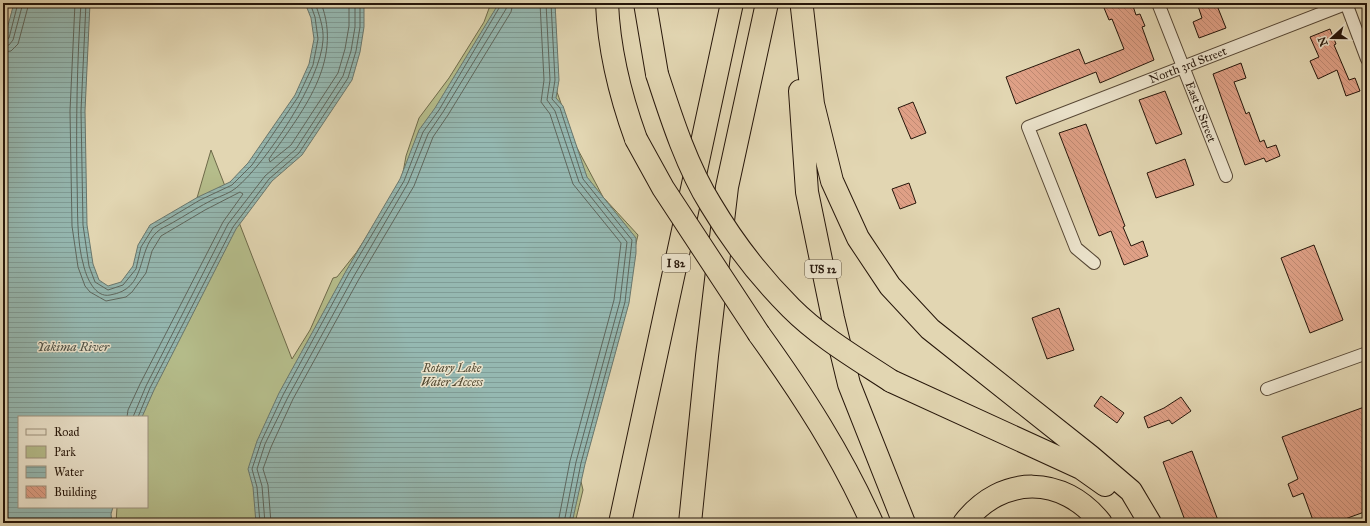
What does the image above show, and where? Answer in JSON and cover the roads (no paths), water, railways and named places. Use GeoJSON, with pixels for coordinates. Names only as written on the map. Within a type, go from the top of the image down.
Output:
{"type":"FeatureCollection","features":[{"type":"Feature","properties":{"kind":"highway"},"geometry":{"type":"LineString","coordinates":[[607,3],[612,56],[623,103],[636,139],[663,188],[759,334],[802,393],[831,441],[872,523]]}},
{"type":"Feature","properties":{"kind":"highway"},"geometry":{"type":"LineString","coordinates":[[646,3],[657,74],[682,144],[710,205],[754,266],[791,308],[827,339],[890,381],[1081,468],[1113,491],[1126,506],[1136,523]]}},
{"type":"Feature","properties":{"kind":"highway","name":"I 82"},"geometry":{"type":"LineString","coordinates":[[620,523],[732,3]]}},
{"type":"Feature","properties":{"kind":"highway"},"geometry":{"type":"LineString","coordinates":[[690,523],[706,356],[727,187],[767,3]]}},
{"type":"Feature","properties":{"kind":"highway"},"geometry":{"type":"LineString","coordinates":[[802,5],[813,104],[832,182],[858,238],[890,286],[930,329],[1090,456],[1131,491],[1150,523]]}},
{"type":"Feature","properties":{"kind":"highway","name":"US 12"},"geometry":{"type":"LineString","coordinates":[[802,5],[800,104],[808,199],[833,318],[850,384],[904,523]]}},
{"type":"Feature","properties":{"kind":"highway"},"geometry":{"type":"LineString","coordinates":[[964,523],[972,512],[987,500],[1016,488],[1033,486],[1067,494],[1082,504],[1101,523]]}},
{"type":"Feature","properties":{"kind":"street","name":"East S Street"},"geometry":{"type":"LineString","coordinates":[[1158,3],[1226,176]]}},
{"type":"Feature","properties":{"kind":"street","name":"North 3rd Street"},"geometry":{"type":"LineString","coordinates":[[1094,263],[1076,248],[1028,127],[1347,3]]}},
{"type":"Feature","properties":{"kind":"street"},"geometry":{"type":"LineString","coordinates":[[1347,3],[1367,59]]}},
{"type":"Feature","properties":{"kind":"street"},"geometry":{"type":"LineString","coordinates":[[1267,389],[1367,353]]}},
{"type":"Feature","properties":{"kind":"water","name":"Yakima River"},"geometry":{"type":"Polygon","coordinates":[[[14,3],[90,3],[85,111],[87,225],[93,264],[99,280],[108,286],[121,282],[133,266],[138,245],[150,225],[198,197],[230,182],[248,163],[295,95],[309,64],[314,39],[311,18],[305,3],[364,3],[364,27],[360,52],[352,80],[302,155],[272,181],[236,229],[154,390],[142,416],[18,416],[18,508],[113,508],[111,514],[112,523],[3,523],[3,44],[14,3]]]}},
{"type":"Feature","properties":{"kind":"water","name":"Rotary Lake Water Access"},"geometry":{"type":"Polygon","coordinates":[[[499,3],[555,3],[559,80],[556,98],[563,106],[587,177],[636,238],[636,253],[629,303],[585,464],[572,523],[256,523],[253,487],[248,469],[257,441],[279,393],[346,271],[400,179],[419,130],[435,108],[499,3]]]}}]}
